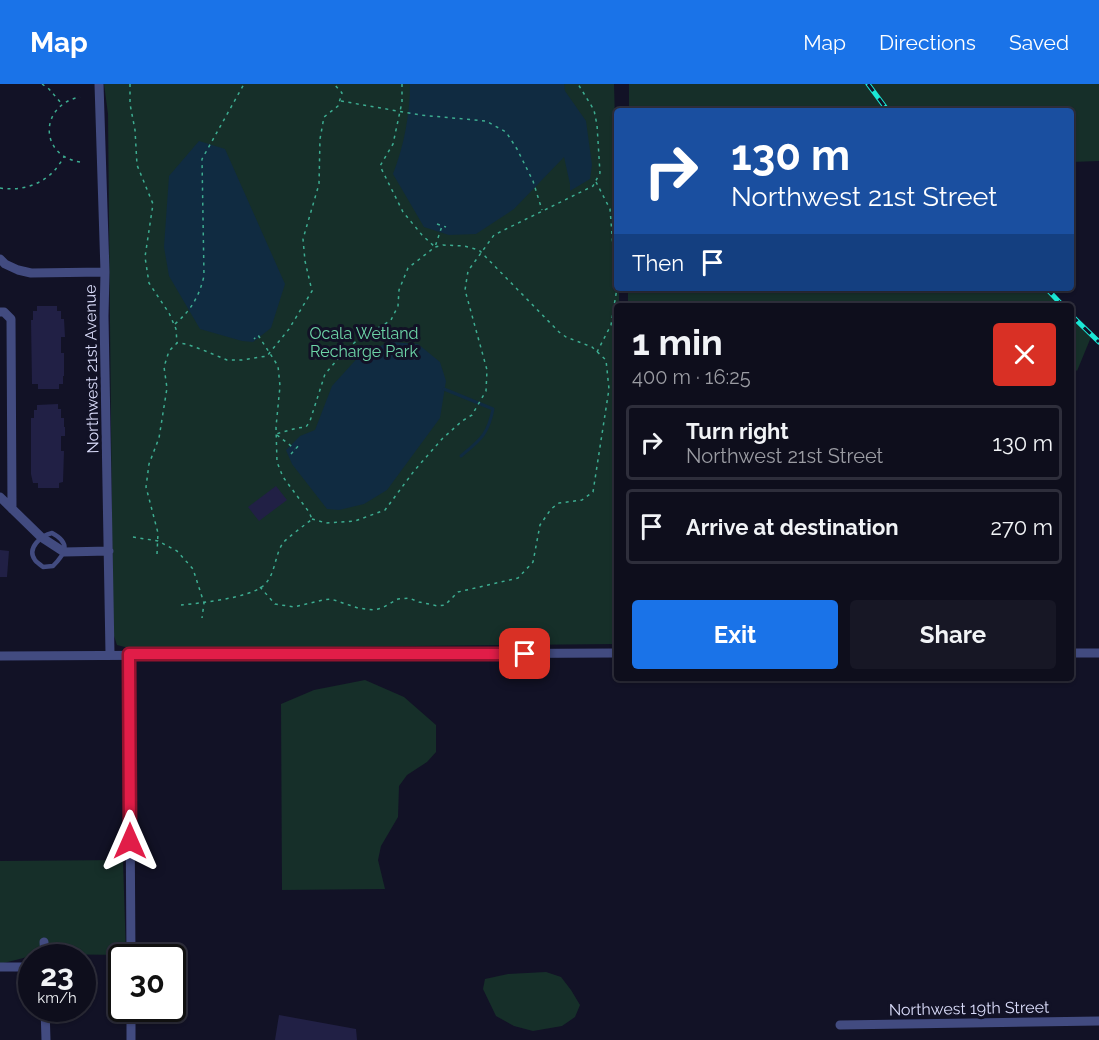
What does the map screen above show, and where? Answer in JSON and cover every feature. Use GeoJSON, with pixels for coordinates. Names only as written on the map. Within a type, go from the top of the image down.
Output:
{"type":"FeatureCollection","features":[{"type":"Feature","properties":{"kind":"street","name":"Northwest 21st Avenue"},"geometry":{"type":"LineString","coordinates":[[99,84],[105,272],[110,654]]}},
{"type":"Feature","properties":{"kind":"street"},"geometry":{"type":"LineString","coordinates":[[0,259],[18,270],[31,273],[105,272]]}},
{"type":"Feature","properties":{"kind":"street"},"geometry":{"type":"LineString","coordinates":[[0,312],[4,312],[11,319],[12,509]]}},
{"type":"Feature","properties":{"kind":"street"},"geometry":{"type":"LineString","coordinates":[[0,497],[41,537],[64,552],[109,551]]}},
{"type":"Feature","properties":{"kind":"street"},"geometry":{"type":"LineString","coordinates":[[0,656],[614,653]]}},
{"type":"Feature","properties":{"kind":"street"},"geometry":{"type":"LineString","coordinates":[[1074,653],[1099,653]]}},
{"type":"Feature","properties":{"kind":"street"},"geometry":{"type":"LineString","coordinates":[[129,654],[131,944]]}},
{"type":"Feature","properties":{"kind":"street"},"geometry":{"type":"LineString","coordinates":[[0,967],[18,967]]}},
{"type":"Feature","properties":{"kind":"street","name":"Northwest 19th Street"},"geometry":{"type":"LineString","coordinates":[[840,1024],[1099,1021]]}},
{"type":"Feature","properties":{"kind":"street"},"geometry":{"type":"LineString","coordinates":[[45,1022],[46,1040]]}},
{"type":"Feature","properties":{"kind":"street"},"geometry":{"type":"LineString","coordinates":[[131,1022],[131,1040]]}},
{"type":"Feature","properties":{"kind":"lane"},"geometry":{"type":"LineString","coordinates":[[41,537],[32,554],[35,561],[43,567],[53,566],[64,552]]}},
{"type":"Feature","properties":{"kind":"path"},"geometry":{"type":"LineString","coordinates":[[42,84],[62,104]]}},
{"type":"Feature","properties":{"kind":"path"},"geometry":{"type":"LineString","coordinates":[[130,84],[137,165],[153,204],[145,257],[149,283],[176,329],[177,343],[169,351],[164,367],[167,388],[159,438],[149,464],[146,487],[158,533],[157,554]]}},
{"type":"Feature","properties":{"kind":"path"},"geometry":{"type":"LineString","coordinates":[[174,325],[183,317],[199,294],[204,276],[202,159],[244,84]]}},
{"type":"Feature","properties":{"kind":"path"},"geometry":{"type":"LineString","coordinates":[[177,343],[186,344],[227,360],[242,360],[267,356],[289,329],[312,291],[303,239],[319,184],[320,139],[324,117],[338,106],[342,93],[334,84]]}},
{"type":"Feature","properties":{"kind":"path"},"geometry":{"type":"LineString","coordinates":[[402,84],[402,102],[393,144],[380,166],[403,212],[422,236],[435,247]]}},
{"type":"Feature","properties":{"kind":"path"},"geometry":{"type":"LineString","coordinates":[[312,519],[326,523],[355,521],[385,510],[414,471],[442,439],[472,415],[486,391],[486,370],[465,290],[468,271],[494,235],[593,186],[600,173],[594,110],[578,84]]}},
{"type":"Feature","properties":{"kind":"path"},"geometry":{"type":"LineString","coordinates":[[80,97],[70,99],[55,111],[49,129],[51,140],[57,150],[64,157],[80,162]]}},
{"type":"Feature","properties":{"kind":"path"},"geometry":{"type":"LineString","coordinates":[[340,101],[400,112],[486,121],[506,132],[518,149],[542,211]]}},
{"type":"Feature","properties":{"kind":"path"},"geometry":{"type":"LineString","coordinates":[[0,188],[21,189],[39,183],[53,172],[64,157]]}},
{"type":"Feature","properties":{"kind":"path"},"geometry":{"type":"LineString","coordinates":[[596,182],[610,209],[614,253]]}},
{"type":"Feature","properties":{"kind":"path"},"geometry":{"type":"LineString","coordinates":[[437,224],[446,227]]}},
{"type":"Feature","properties":{"kind":"path"},"geometry":{"type":"LineString","coordinates":[[435,247],[442,226]]}},
{"type":"Feature","properties":{"kind":"path"},"geometry":{"type":"LineString","coordinates":[[260,587],[275,604],[294,608],[331,599],[358,609],[374,610],[398,599],[409,598],[438,606],[445,605],[458,592],[518,578],[533,562],[540,525],[550,509],[559,504],[582,500],[593,492],[609,389],[606,360],[592,347],[559,332],[482,252],[464,246],[443,245],[435,247],[408,268],[399,290],[398,306],[391,320],[363,335],[325,374],[306,427],[276,434]]}},
{"type":"Feature","properties":{"kind":"path"},"geometry":{"type":"LineString","coordinates":[[597,352],[611,326],[614,307]]}},
{"type":"Feature","properties":{"kind":"path"},"geometry":{"type":"LineString","coordinates":[[254,339],[262,331]]}},
{"type":"Feature","properties":{"kind":"path"},"geometry":{"type":"LineString","coordinates":[[258,334],[278,366],[277,462],[283,477],[312,519]]}},
{"type":"Feature","properties":{"kind":"path"},"geometry":{"type":"LineString","coordinates":[[276,434],[295,449]]}},
{"type":"Feature","properties":{"kind":"path"},"geometry":{"type":"LineString","coordinates":[[291,454],[299,445]]}},
{"type":"Feature","properties":{"kind":"path"},"geometry":{"type":"LineString","coordinates":[[181,605],[213,602],[260,587],[270,577],[283,543],[312,519]]}},
{"type":"Feature","properties":{"kind":"path"},"geometry":{"type":"LineString","coordinates":[[133,537],[158,541],[177,551],[193,569],[204,603],[202,618]]}},
{"type":"Feature","properties":{"kind":"green space","name":"Ocala Wetland Recharge Park"},"geometry":{"type":"Polygon","coordinates":[[[104,84],[614,84],[614,291],[619,291],[619,303],[614,303],[614,644],[225,648],[117,645],[113,633],[108,114],[104,84]]]}},
{"type":"Feature","properties":{"kind":"green space"},"geometry":{"type":"Polygon","coordinates":[[[629,84],[1099,84],[1099,161],[1074,162],[1074,108],[629,108],[629,84]]]}},
{"type":"Feature","properties":{"kind":"green space"},"geometry":{"type":"Polygon","coordinates":[[[628,291],[1048,291],[1059,303],[628,303],[628,291]]]}},
{"type":"Feature","properties":{"kind":"green space"},"geometry":{"type":"Polygon","coordinates":[[[1074,319],[1091,337],[1077,371],[1074,368],[1074,319]]]}},
{"type":"Feature","properties":{"kind":"green space"},"geometry":{"type":"Polygon","coordinates":[[[365,680],[404,697],[436,725],[436,752],[427,762],[407,775],[399,786],[398,817],[381,846],[378,860],[385,889],[282,890],[281,704],[314,690],[365,680]]]}},
{"type":"Feature","properties":{"kind":"green space"},"geometry":{"type":"Polygon","coordinates":[[[123,860],[126,944],[108,944],[108,955],[96,955],[96,944],[18,944],[18,959],[0,964],[0,861],[123,860]]]}},
{"type":"Feature","properties":{"kind":"green space"},"geometry":{"type":"Polygon","coordinates":[[[546,972],[561,977],[571,990],[580,1005],[575,1017],[562,1026],[533,1031],[514,1026],[496,1016],[483,989],[485,979],[508,974],[546,972]]]}},
{"type":"Feature","properties":{"kind":"water"},"geometry":{"type":"Polygon","coordinates":[[[410,84],[564,84],[565,91],[586,121],[592,165],[590,179],[570,191],[564,157],[514,209],[476,234],[449,235],[424,227],[393,174],[406,130],[410,84]]]}},
{"type":"Feature","properties":{"kind":"water"},"geometry":{"type":"Polygon","coordinates":[[[199,141],[225,149],[285,284],[271,328],[253,342],[200,329],[169,276],[164,247],[169,176],[199,141]]]}},
{"type":"Feature","properties":{"kind":"water"},"geometry":{"type":"Polygon","coordinates":[[[391,342],[418,344],[440,362],[446,381],[440,418],[387,490],[364,504],[339,510],[327,509],[292,464],[286,450],[300,436],[315,430],[332,386],[362,353],[391,342]]]}},
{"type":"Feature","properties":{"kind":"building"},"geometry":{"type":"Polygon","coordinates":[[[37,306],[57,306],[57,311],[61,311],[61,319],[64,319],[65,337],[61,337],[61,353],[64,353],[64,376],[63,384],[59,384],[59,389],[38,389],[38,384],[32,384],[31,320],[33,320],[33,311],[37,311],[37,306]]]}},
{"type":"Feature","properties":{"kind":"building"},"geometry":{"type":"Polygon","coordinates":[[[58,404],[65,427],[65,436],[61,436],[61,451],[64,451],[63,482],[59,483],[59,488],[38,488],[38,483],[33,483],[31,474],[31,418],[34,418],[37,405],[58,404]]]}},
{"type":"Feature","properties":{"kind":"building"},"geometry":{"type":"Polygon","coordinates":[[[276,486],[287,500],[259,521],[248,507],[276,486]]]}},
{"type":"Feature","properties":{"kind":"building"},"geometry":{"type":"Polygon","coordinates":[[[0,550],[9,551],[7,577],[0,577],[0,550]]]}},
{"type":"Feature","properties":{"kind":"building"},"geometry":{"type":"Polygon","coordinates":[[[279,1015],[356,1029],[357,1040],[275,1040],[279,1015]]]}},
{"type":"Feature","properties":{"kind":"waterway"},"geometry":{"type":"LineString","coordinates":[[444,389],[493,409],[486,431],[461,456]]}},
{"type":"Feature","properties":{"kind":"railway"},"geometry":{"type":"LineString","coordinates":[[868,84],[886,108]]}},
{"type":"Feature","properties":{"kind":"railway"},"geometry":{"type":"LineString","coordinates":[[1049,291],[1060,303]]}},
{"type":"Feature","properties":{"kind":"railway"},"geometry":{"type":"LineString","coordinates":[[1074,318],[1099,342]]}},
{"type":"Feature","properties":{"kind":"route"},"geometry":{"type":"LineString","coordinates":[[130,841],[129,654],[525,654]]}}]}
